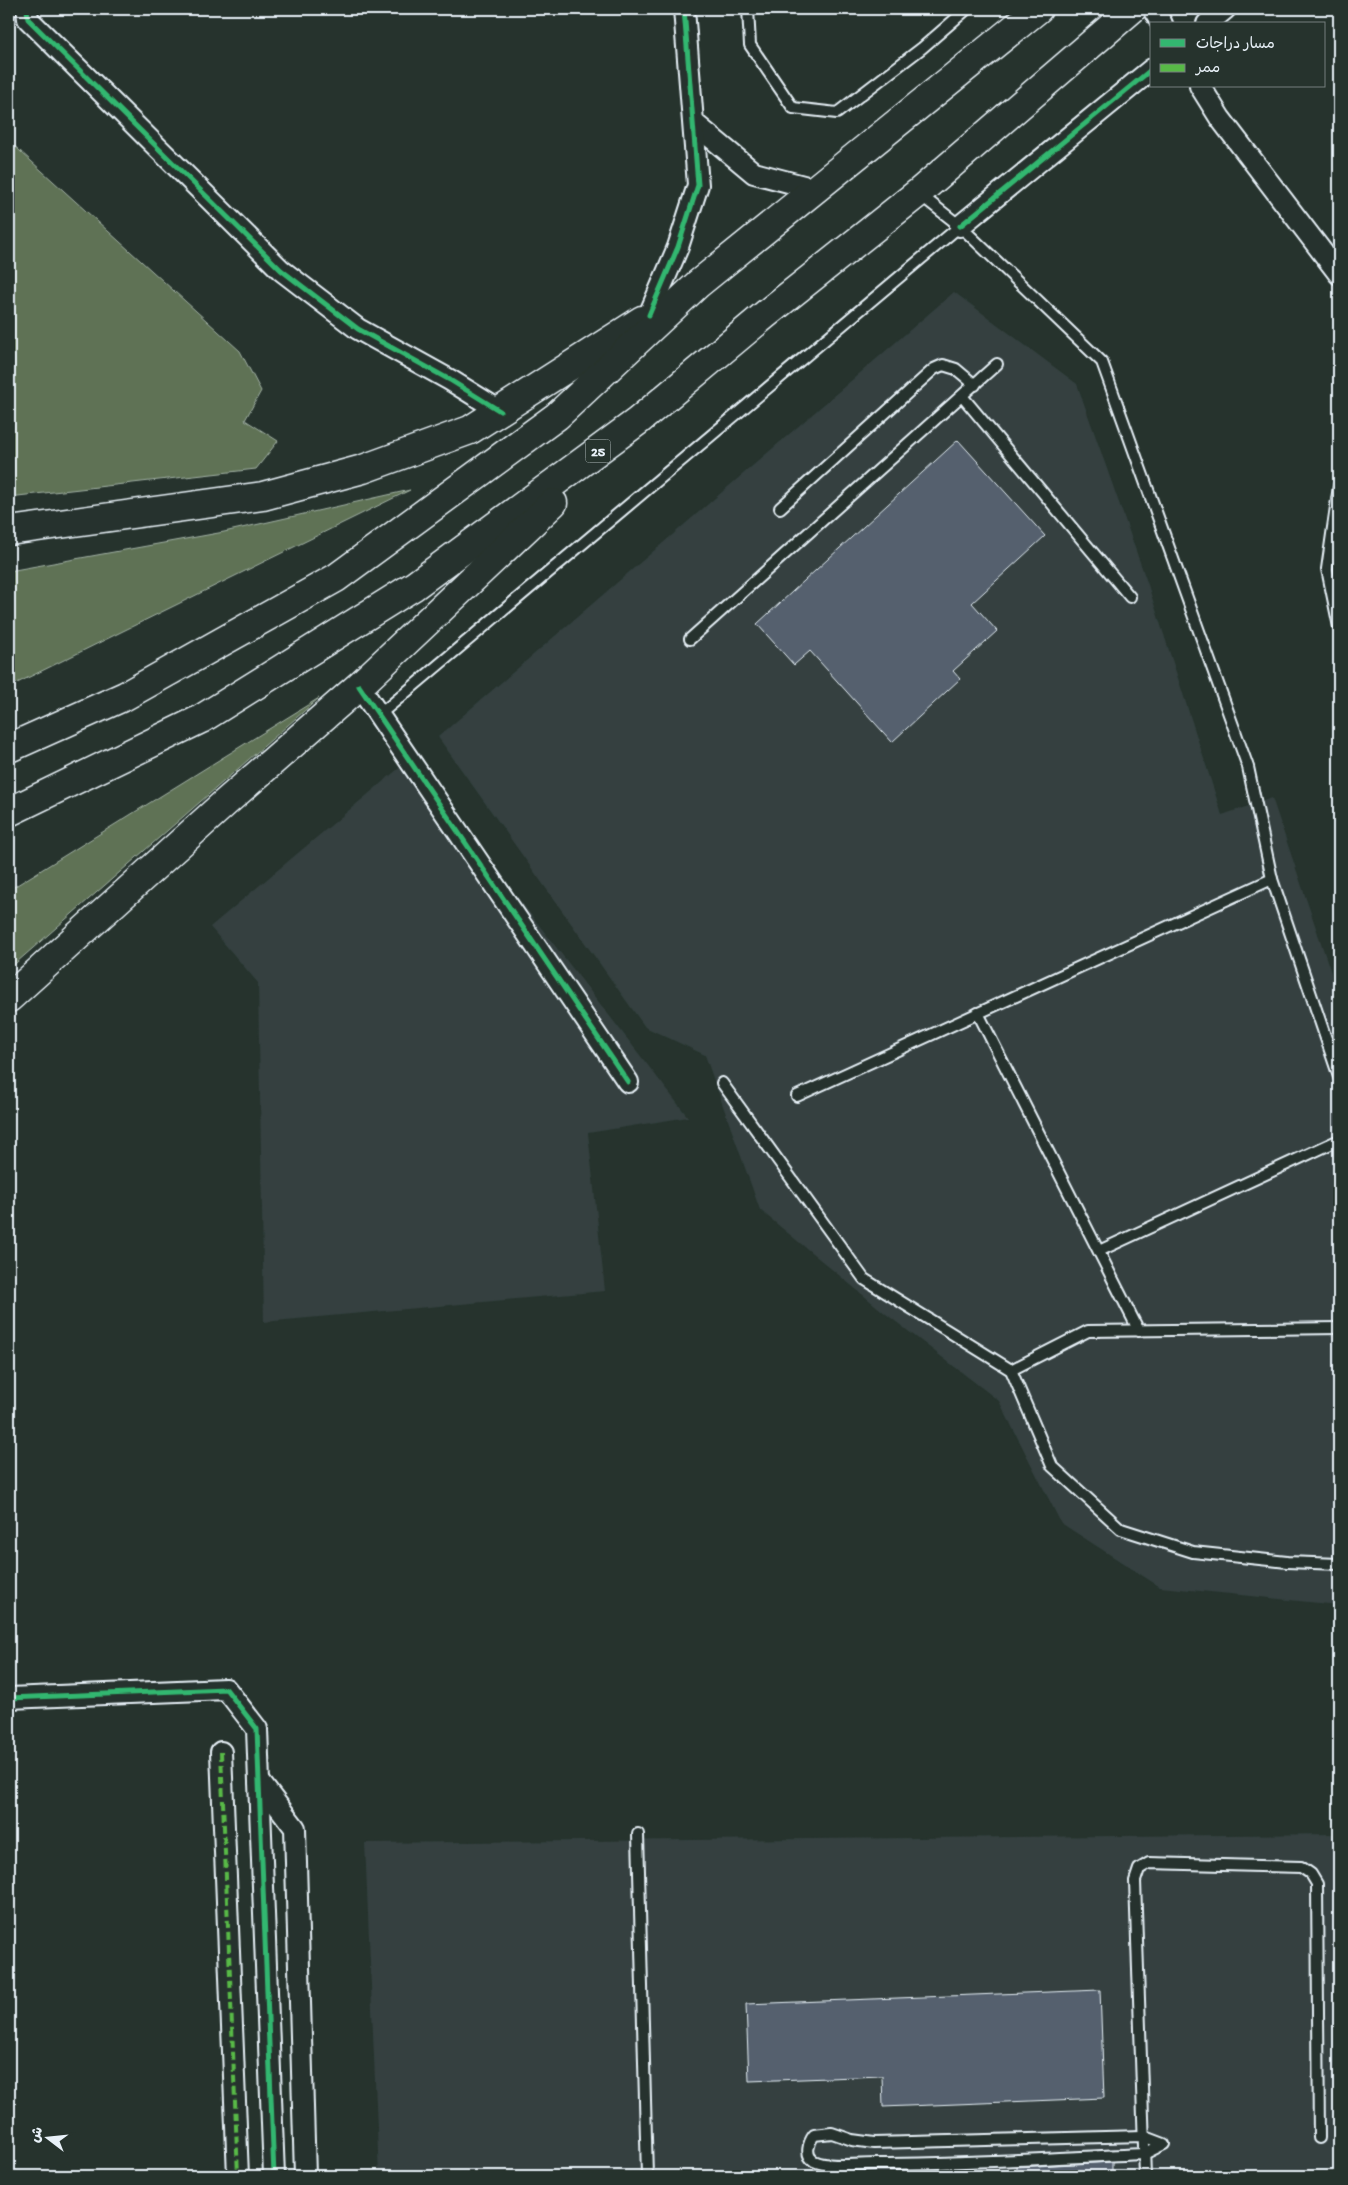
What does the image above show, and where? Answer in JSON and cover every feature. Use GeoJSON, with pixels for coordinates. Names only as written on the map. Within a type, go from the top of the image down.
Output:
{"type":"FeatureCollection","features":[{"type":"Feature","properties":{"kind":"main road"},"geometry":{"type":"LineString","coordinates":[[9,748],[125,696],[336,578],[557,416],[698,284],[1038,9]]}},
{"type":"Feature","properties":{"kind":"main road","name":"25"},"geometry":{"type":"LineString","coordinates":[[9,812],[201,719],[414,586],[638,421],[766,314],[918,193],[1132,9]]}},
{"type":"Feature","properties":{"kind":"main road"},"geometry":{"type":"LineString","coordinates":[[9,531],[263,496],[363,470],[470,430],[698,284]]}},
{"type":"Feature","properties":{"kind":"main road"},"geometry":{"type":"LineString","coordinates":[[9,998],[226,802],[360,686],[638,421]]}},
{"type":"Feature","properties":{"kind":"street"},"geometry":{"type":"LineString","coordinates":[[27,9],[28,19],[281,270],[358,329],[450,380],[500,411]]}},
{"type":"Feature","properties":{"kind":"street"},"geometry":{"type":"LineString","coordinates":[[649,315],[678,247],[698,185],[684,9]]}},
{"type":"Feature","properties":{"kind":"street"},"geometry":{"type":"LineString","coordinates":[[1152,9],[1161,22]]}},
{"type":"Feature","properties":{"kind":"street"},"geometry":{"type":"LineString","coordinates":[[1209,22],[1225,9]]}},
{"type":"Feature","properties":{"kind":"street"},"geometry":{"type":"LineString","coordinates":[[960,226],[1150,71]]}},
{"type":"Feature","properties":{"kind":"street"},"geometry":{"type":"LineString","coordinates":[[1201,88],[1220,118],[1339,274]]}},
{"type":"Feature","properties":{"kind":"street"},"geometry":{"type":"LineString","coordinates":[[694,123],[754,173],[815,190]]}},
{"type":"Feature","properties":{"kind":"street"},"geometry":{"type":"LineString","coordinates":[[360,686],[628,1082]]}},
{"type":"Feature","properties":{"kind":"street"},"geometry":{"type":"LineString","coordinates":[[9,1698],[226,1689],[258,1729],[274,2176]]}},
{"type":"Feature","properties":{"kind":"street"},"geometry":{"type":"LineString","coordinates":[[220,1752],[238,2176]]}},
{"type":"Feature","properties":{"kind":"street"},"geometry":{"type":"LineString","coordinates":[[259,1781],[296,1828],[305,2176]]}},
{"type":"Feature","properties":{"kind":"lane"},"geometry":{"type":"LineString","coordinates":[[748,9],[750,46],[793,108],[837,113],[922,48],[967,9]]}},
{"type":"Feature","properties":{"kind":"lane"},"geometry":{"type":"LineString","coordinates":[[918,193],[960,226],[1102,362],[1248,768],[1272,879],[1339,1077]]}},
{"type":"Feature","properties":{"kind":"lane"},"geometry":{"type":"LineString","coordinates":[[379,715],[960,226]]}},
{"type":"Feature","properties":{"kind":"lane"},"geometry":{"type":"LineString","coordinates":[[690,639],[998,364]]}},
{"type":"Feature","properties":{"kind":"lane"},"geometry":{"type":"LineString","coordinates":[[780,508],[934,369],[943,365],[956,369],[975,385]]}},
{"type":"Feature","properties":{"kind":"lane"},"geometry":{"type":"LineString","coordinates":[[962,396],[1130,597]]}},
{"type":"Feature","properties":{"kind":"lane"},"geometry":{"type":"LineString","coordinates":[[1339,486],[1327,570],[1339,627]]}},
{"type":"Feature","properties":{"kind":"lane"},"geometry":{"type":"LineString","coordinates":[[796,1096],[1272,879]]}},
{"type":"Feature","properties":{"kind":"lane"},"geometry":{"type":"LineString","coordinates":[[978,1013],[1139,1331]]}},
{"type":"Feature","properties":{"kind":"lane"},"geometry":{"type":"LineString","coordinates":[[722,1083],[864,1279],[1010,1370],[1052,1466],[1121,1529],[1194,1552],[1287,1562],[1339,1564]]}},
{"type":"Feature","properties":{"kind":"lane"},"geometry":{"type":"LineString","coordinates":[[1099,1251],[1339,1140]]}},
{"type":"Feature","properties":{"kind":"lane"},"geometry":{"type":"LineString","coordinates":[[1010,1370],[1088,1332],[1339,1328]]}},
{"type":"Feature","properties":{"kind":"lane"},"geometry":{"type":"LineString","coordinates":[[638,1834],[648,2176]]}},
{"type":"Feature","properties":{"kind":"lane"},"geometry":{"type":"LineString","coordinates":[[1145,2176],[1135,1881],[1139,1869],[1149,1863],[1301,1867],[1311,1874],[1317,1884],[1319,2138]]}},
{"type":"Feature","properties":{"kind":"lane"},"geometry":{"type":"LineString","coordinates":[[832,2133],[852,2140],[874,2143],[1144,2136],[1164,2144],[1144,2154],[904,2164],[827,2164],[813,2161],[808,2154],[808,2144],[814,2135],[832,2133]]}},
{"type":"Feature","properties":{"kind":"shaded area"},"geometry":{"type":"Polygon","coordinates":[[[954,292],[1077,384],[1147,582],[1222,815],[1272,798],[1339,996],[1339,1605],[1160,1587],[1061,1523],[999,1401],[886,1314],[760,1210],[705,1055],[645,1027],[438,737],[954,292]]]}},
{"type":"Feature","properties":{"kind":"shaded area"},"geometry":{"type":"Polygon","coordinates":[[[410,759],[688,1117],[588,1133],[605,1291],[264,1322],[258,983],[210,927],[410,759]]]}},
{"type":"Feature","properties":{"kind":"shaded area"},"geometry":{"type":"Polygon","coordinates":[[[1339,1834],[1339,2176],[379,2176],[365,1843],[1339,1834]]]}},
{"type":"Feature","properties":{"kind":"green space"},"geometry":{"type":"Polygon","coordinates":[[[9,141],[240,351],[261,391],[245,420],[278,441],[256,469],[9,497],[9,141]]]}},
{"type":"Feature","properties":{"kind":"green space"},"geometry":{"type":"Polygon","coordinates":[[[410,490],[9,687],[9,571],[224,532],[410,490]]]}},
{"type":"Feature","properties":{"kind":"green space"},"geometry":{"type":"Polygon","coordinates":[[[319,698],[9,969],[9,890],[319,698]]]}},
{"type":"Feature","properties":{"kind":"building"},"geometry":{"type":"Polygon","coordinates":[[[958,440],[1045,536],[972,603],[997,631],[953,671],[960,679],[892,742],[810,651],[794,665],[757,624],[958,440]]]}},
{"type":"Feature","properties":{"kind":"building"},"geometry":{"type":"Polygon","coordinates":[[[1100,1990],[1104,2098],[883,2107],[882,2076],[749,2081],[746,2004],[1100,1990]]]}},
{"type":"Feature","properties":{"kind":"building"},"geometry":{"type":"Polygon","coordinates":[[[1112,2162],[1112,2176],[1017,2176],[1017,2167],[1112,2162]]]}},
{"type":"Feature","properties":{"kind":"marked path"},"geometry":{"type":"LineString","coordinates":[[221,1752],[238,2176]]}},
{"type":"Feature","properties":{"kind":"cycle path"},"geometry":{"type":"LineString","coordinates":[[27,9],[28,19],[281,270],[358,329],[450,380],[500,411]]}},
{"type":"Feature","properties":{"kind":"cycle path"},"geometry":{"type":"LineString","coordinates":[[649,315],[678,247],[698,185],[684,9]]}},
{"type":"Feature","properties":{"kind":"cycle path"},"geometry":{"type":"LineString","coordinates":[[960,226],[1150,71]]}},
{"type":"Feature","properties":{"kind":"cycle path"},"geometry":{"type":"LineString","coordinates":[[359,686],[628,1082]]}},
{"type":"Feature","properties":{"kind":"cycle path"},"geometry":{"type":"LineString","coordinates":[[9,1698],[226,1689],[257,1729],[274,2176]]}}]}
